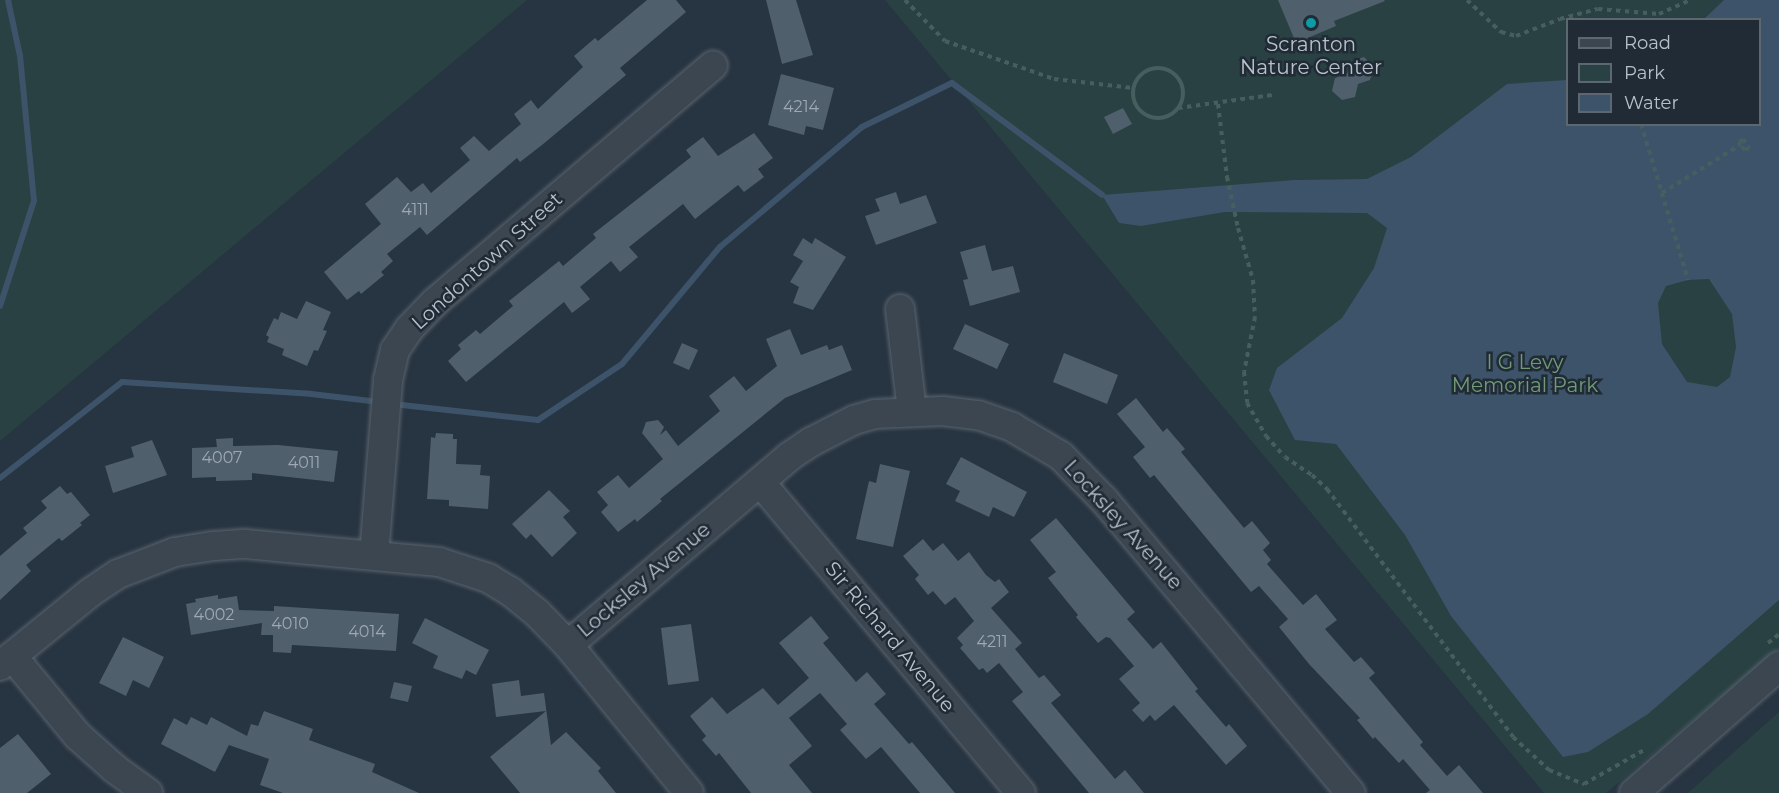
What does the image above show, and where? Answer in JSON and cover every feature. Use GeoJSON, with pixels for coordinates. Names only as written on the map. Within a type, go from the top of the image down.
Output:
{"type":"FeatureCollection","features":[{"type":"Feature","properties":{"kind":"street","name":"Londontown Street"},"geometry":{"type":"LineString","coordinates":[[374,555],[388,380],[395,350],[409,329],[435,302],[713,66]]}},
{"type":"Feature","properties":{"kind":"street"},"geometry":{"type":"LineString","coordinates":[[900,309],[912,411]]}},
{"type":"Feature","properties":{"kind":"street","name":"Locksley Avenue"},"geometry":{"type":"LineString","coordinates":[[568,645],[804,447],[854,420],[874,414],[943,411],[978,415],[1012,427],[1061,456],[1104,500],[1352,793]]}},
{"type":"Feature","properties":{"kind":"street","name":"Sir Richard Avenue"},"geometry":{"type":"LineString","coordinates":[[760,482],[1021,793]]}},
{"type":"Feature","properties":{"kind":"street"},"geometry":{"type":"LineString","coordinates":[[148,793],[115,769],[78,736],[6,661],[91,592],[118,574],[176,552],[245,544],[439,562],[488,578],[537,613],[568,645],[689,793]]}},
{"type":"Feature","properties":{"kind":"street"},"geometry":{"type":"LineString","coordinates":[[1634,793],[1770,658]]}},
{"type":"Feature","properties":{"kind":"path"},"geometry":{"type":"LineString","coordinates":[[905,0],[945,41],[1054,79],[1133,88]]}},
{"type":"Feature","properties":{"kind":"path"},"geometry":{"type":"LineString","coordinates":[[1467,0],[1501,32],[1516,36],[1560,19],[1598,9],[1659,14],[1691,0]]}},
{"type":"Feature","properties":{"kind":"path"},"geometry":{"type":"LineString","coordinates":[[1163,68],[1176,75],[1182,87],[1182,102],[1173,113],[1160,118],[1145,115],[1135,105],[1133,88],[1137,77],[1149,69],[1163,68]]}},
{"type":"Feature","properties":{"kind":"path"},"geometry":{"type":"LineString","coordinates":[[1177,108],[1218,104],[1272,94]]}},
{"type":"Feature","properties":{"kind":"path"},"geometry":{"type":"LineString","coordinates":[[1218,104],[1227,177],[1238,228],[1253,280],[1255,308],[1244,372],[1247,403],[1266,436],[1284,457],[1312,475],[1327,489],[1513,737],[1549,770],[1584,784],[1645,750]]}},
{"type":"Feature","properties":{"kind":"path"},"geometry":{"type":"LineString","coordinates":[[1642,126],[1688,280]]}},
{"type":"Feature","properties":{"kind":"path"},"geometry":{"type":"LineString","coordinates":[[1662,193],[1740,145]]}},
{"type":"Feature","properties":{"kind":"path"},"geometry":{"type":"LineString","coordinates":[[1770,658],[1779,634]]}},
{"type":"Feature","properties":{"kind":"green space"},"geometry":{"type":"Polygon","coordinates":[[[0,0],[527,0],[0,441],[0,0]]]}},
{"type":"Feature","properties":{"kind":"green space","name":"I G Levy Memorial Park"},"geometry":{"type":"Polygon","coordinates":[[[885,0],[1779,0],[1779,648],[1606,793],[1544,793],[885,0]]]}},
{"type":"Feature","properties":{"kind":"green space"},"geometry":{"type":"Polygon","coordinates":[[[1779,712],[1779,793],[1688,793],[1779,712]]]}},
{"type":"Feature","properties":{"kind":"water"},"geometry":{"type":"Polygon","coordinates":[[[1724,0],[1779,0],[1779,600],[1648,714],[1588,752],[1563,757],[1451,616],[1405,535],[1336,444],[1295,440],[1269,390],[1277,368],[1342,318],[1374,268],[1387,228],[1367,213],[1225,212],[1141,226],[1119,223],[1102,195],[1294,180],[1367,179],[1411,157],[1507,84],[1566,80],[1566,126],[1761,126],[1761,18],[1705,18],[1724,0]],[[1709,279],[1688,280],[1666,286],[1658,303],[1662,344],[1687,382],[1717,387],[1730,377],[1736,347],[1732,314],[1709,279]]]}},
{"type":"Feature","properties":{"kind":"building"},"geometry":{"type":"Polygon","coordinates":[[[647,0],[676,0],[686,12],[620,68],[626,75],[520,162],[517,158],[427,235],[420,227],[387,254],[393,261],[381,272],[384,275],[361,294],[359,291],[347,300],[324,272],[381,224],[365,204],[397,177],[411,192],[423,183],[431,193],[470,160],[460,148],[474,136],[489,151],[521,124],[514,114],[531,100],[538,109],[583,67],[574,56],[595,38],[598,41],[647,0]]]}},
{"type":"Feature","properties":{"kind":"building"},"geometry":{"type":"Polygon","coordinates":[[[766,0],[796,0],[813,55],[782,64],[766,0]]]}},
{"type":"Feature","properties":{"kind":"building","name":"Scranton Nature Center"},"geometry":{"type":"Polygon","coordinates":[[[1278,0],[1385,1],[1334,21],[1336,26],[1296,43],[1278,0]]]}},
{"type":"Feature","properties":{"kind":"building"},"geometry":{"type":"Polygon","coordinates":[[[1364,57],[1374,67],[1370,80],[1358,84],[1355,97],[1342,100],[1332,91],[1335,78],[1347,74],[1351,61],[1364,57]]]}},
{"type":"Feature","properties":{"kind":"building"},"geometry":{"type":"Polygon","coordinates":[[[781,74],[834,88],[823,130],[806,126],[804,135],[768,125],[781,74]]]}},
{"type":"Feature","properties":{"kind":"building"},"geometry":{"type":"Polygon","coordinates":[[[1123,108],[1132,124],[1113,134],[1104,117],[1123,108]]]}},
{"type":"Feature","properties":{"kind":"building"},"geometry":{"type":"Polygon","coordinates":[[[754,133],[773,158],[758,169],[764,177],[744,192],[738,185],[695,219],[683,204],[629,247],[638,257],[620,272],[611,261],[580,287],[590,299],[572,313],[564,302],[466,382],[448,361],[461,349],[458,345],[476,330],[480,334],[513,306],[509,301],[559,261],[563,266],[596,238],[593,234],[691,157],[686,150],[703,137],[718,156],[754,133]]]}},
{"type":"Feature","properties":{"kind":"building"},"geometry":{"type":"Polygon","coordinates":[[[896,192],[900,204],[926,195],[937,223],[876,245],[865,216],[880,211],[875,199],[896,192]]]}},
{"type":"Feature","properties":{"kind":"building"},"geometry":{"type":"Polygon","coordinates":[[[803,238],[812,244],[815,238],[846,257],[813,310],[793,303],[799,287],[790,282],[803,261],[793,255],[803,238]]]}},
{"type":"Feature","properties":{"kind":"building"},"geometry":{"type":"Polygon","coordinates":[[[985,245],[992,271],[1013,266],[1020,292],[970,306],[963,280],[968,279],[960,252],[985,245]]]}},
{"type":"Feature","properties":{"kind":"building"},"geometry":{"type":"Polygon","coordinates":[[[306,301],[331,312],[323,330],[327,331],[318,351],[314,350],[307,366],[282,355],[284,349],[267,342],[269,337],[266,335],[274,318],[278,320],[281,312],[297,319],[306,301]]]}},
{"type":"Feature","properties":{"kind":"building"},"geometry":{"type":"Polygon","coordinates":[[[965,324],[1009,344],[997,369],[953,349],[965,324]]]}},
{"type":"Feature","properties":{"kind":"building"},"geometry":{"type":"Polygon","coordinates":[[[790,329],[801,355],[827,345],[829,350],[842,345],[852,370],[785,398],[660,499],[662,501],[637,522],[635,519],[618,532],[601,512],[608,505],[597,492],[618,475],[629,488],[663,459],[642,433],[646,422],[658,420],[664,427],[660,435],[666,430],[678,446],[720,411],[709,396],[734,376],[746,391],[777,366],[766,339],[790,329]]]}},
{"type":"Feature","properties":{"kind":"building"},"geometry":{"type":"Polygon","coordinates":[[[682,343],[698,350],[689,370],[673,363],[682,343]]]}},
{"type":"Feature","properties":{"kind":"building"},"geometry":{"type":"Polygon","coordinates":[[[1064,353],[1118,375],[1107,404],[1053,382],[1064,353]]]}},
{"type":"Feature","properties":{"kind":"building"},"geometry":{"type":"Polygon","coordinates":[[[1136,398],[1163,432],[1167,428],[1185,449],[1181,452],[1244,528],[1252,521],[1270,543],[1263,550],[1271,560],[1267,564],[1303,605],[1316,594],[1337,620],[1325,629],[1354,662],[1361,657],[1375,673],[1369,678],[1423,742],[1420,745],[1447,776],[1459,765],[1483,793],[1426,793],[1430,790],[1403,759],[1399,763],[1375,737],[1373,739],[1357,720],[1360,718],[1309,664],[1279,627],[1288,619],[1259,586],[1251,592],[1154,475],[1150,478],[1133,457],[1145,447],[1117,414],[1136,398]]]}},
{"type":"Feature","properties":{"kind":"building"},"geometry":{"type":"Polygon","coordinates":[[[436,433],[453,434],[453,439],[457,439],[456,464],[481,465],[480,475],[490,476],[488,509],[449,506],[449,500],[427,499],[431,437],[435,438],[436,433]]]}},
{"type":"Feature","properties":{"kind":"building"},"geometry":{"type":"Polygon","coordinates":[[[233,438],[233,446],[278,445],[338,451],[334,482],[252,473],[252,480],[216,481],[216,477],[192,478],[192,448],[217,447],[216,439],[233,438]]]}},
{"type":"Feature","properties":{"kind":"building"},"geometry":{"type":"Polygon","coordinates":[[[152,440],[167,475],[113,493],[105,466],[134,457],[131,447],[152,440]]]}},
{"type":"Feature","properties":{"kind":"building"},"geometry":{"type":"Polygon","coordinates":[[[961,457],[1027,492],[1014,517],[993,507],[989,517],[955,501],[960,491],[946,484],[961,457]]]}},
{"type":"Feature","properties":{"kind":"building"},"geometry":{"type":"Polygon","coordinates":[[[880,464],[910,471],[893,547],[856,539],[869,481],[876,483],[880,464]]]}},
{"type":"Feature","properties":{"kind":"building"},"geometry":{"type":"Polygon","coordinates":[[[60,486],[67,494],[71,492],[90,515],[80,523],[82,525],[62,541],[59,538],[26,565],[31,571],[0,600],[0,556],[27,533],[23,528],[47,508],[41,501],[60,486]]]}},
{"type":"Feature","properties":{"kind":"building"},"geometry":{"type":"Polygon","coordinates":[[[549,490],[570,511],[563,517],[577,533],[552,557],[531,534],[526,539],[512,524],[549,490]]]}},
{"type":"Feature","properties":{"kind":"building"},"geometry":{"type":"Polygon","coordinates":[[[1056,518],[1135,612],[1127,619],[1153,649],[1161,642],[1198,689],[1195,691],[1226,727],[1229,724],[1247,746],[1226,765],[1174,705],[1155,721],[1150,715],[1143,722],[1132,710],[1140,703],[1119,679],[1134,666],[1110,638],[1106,637],[1098,643],[1076,617],[1078,615],[1048,578],[1056,572],[1030,540],[1056,518]]]}},
{"type":"Feature","properties":{"kind":"building"},"geometry":{"type":"Polygon","coordinates":[[[923,539],[933,551],[943,543],[958,561],[969,552],[986,575],[995,582],[999,579],[1009,592],[991,608],[1022,643],[1015,649],[1039,678],[1044,675],[1061,695],[1051,703],[1115,779],[1125,770],[1144,793],[1089,793],[1012,701],[1023,692],[999,663],[987,673],[983,668],[979,670],[960,648],[963,645],[957,638],[974,621],[955,597],[945,605],[933,591],[928,595],[915,579],[919,575],[903,556],[923,539]]]}},
{"type":"Feature","properties":{"kind":"building"},"geometry":{"type":"Polygon","coordinates":[[[218,595],[218,599],[237,596],[239,610],[274,611],[274,606],[399,614],[396,651],[292,645],[291,653],[273,652],[273,635],[261,635],[262,623],[191,635],[186,604],[196,602],[195,599],[218,595]]]}},
{"type":"Feature","properties":{"kind":"building"},"geometry":{"type":"Polygon","coordinates":[[[811,616],[829,638],[823,643],[856,682],[867,672],[886,694],[874,704],[909,744],[912,742],[955,793],[920,793],[881,747],[866,759],[840,730],[847,724],[820,693],[789,718],[812,746],[789,765],[812,793],[751,793],[719,753],[716,756],[702,740],[706,736],[690,716],[712,697],[727,714],[763,688],[778,705],[809,678],[779,643],[811,616]]]}},
{"type":"Feature","properties":{"kind":"building"},"geometry":{"type":"Polygon","coordinates":[[[425,618],[489,650],[476,675],[466,670],[462,679],[433,668],[438,656],[412,643],[425,618]]]}},
{"type":"Feature","properties":{"kind":"building"},"geometry":{"type":"Polygon","coordinates":[[[691,624],[699,681],[668,685],[661,628],[691,624]]]}},
{"type":"Feature","properties":{"kind":"building"},"geometry":{"type":"Polygon","coordinates":[[[123,637],[164,657],[149,688],[133,680],[126,696],[99,683],[123,637]]]}},
{"type":"Feature","properties":{"kind":"building"},"geometry":{"type":"Polygon","coordinates":[[[519,680],[521,696],[544,693],[551,745],[566,732],[601,768],[598,771],[616,793],[520,793],[490,757],[546,711],[496,717],[492,684],[519,680]]]}},
{"type":"Feature","properties":{"kind":"building"},"geometry":{"type":"Polygon","coordinates":[[[394,682],[412,686],[408,702],[390,698],[394,682]]]}},
{"type":"Feature","properties":{"kind":"building"},"geometry":{"type":"Polygon","coordinates":[[[264,711],[313,729],[309,740],[375,764],[372,772],[419,793],[283,793],[260,785],[269,759],[229,745],[215,772],[161,744],[174,718],[187,725],[191,717],[207,725],[211,717],[247,736],[251,724],[258,726],[264,711]]]}},
{"type":"Feature","properties":{"kind":"building"},"geometry":{"type":"Polygon","coordinates":[[[18,734],[51,774],[27,793],[0,793],[0,748],[18,734]]]}},
{"type":"Feature","properties":{"kind":"waterway"},"geometry":{"type":"LineString","coordinates":[[0,306],[34,201],[20,56],[8,0]]}},
{"type":"Feature","properties":{"kind":"waterway"},"geometry":{"type":"LineString","coordinates":[[393,404],[538,420],[622,364],[720,247],[862,127],[952,83],[1102,195]]}},
{"type":"Feature","properties":{"kind":"waterway"},"geometry":{"type":"LineString","coordinates":[[0,478],[122,382],[311,394],[380,402]]}},
{"type":"Feature","properties":{"kind":"place","name":"Scranton Nature Center"},"geometry":{"type":"Point","coordinates":[1311,23]}}]}
